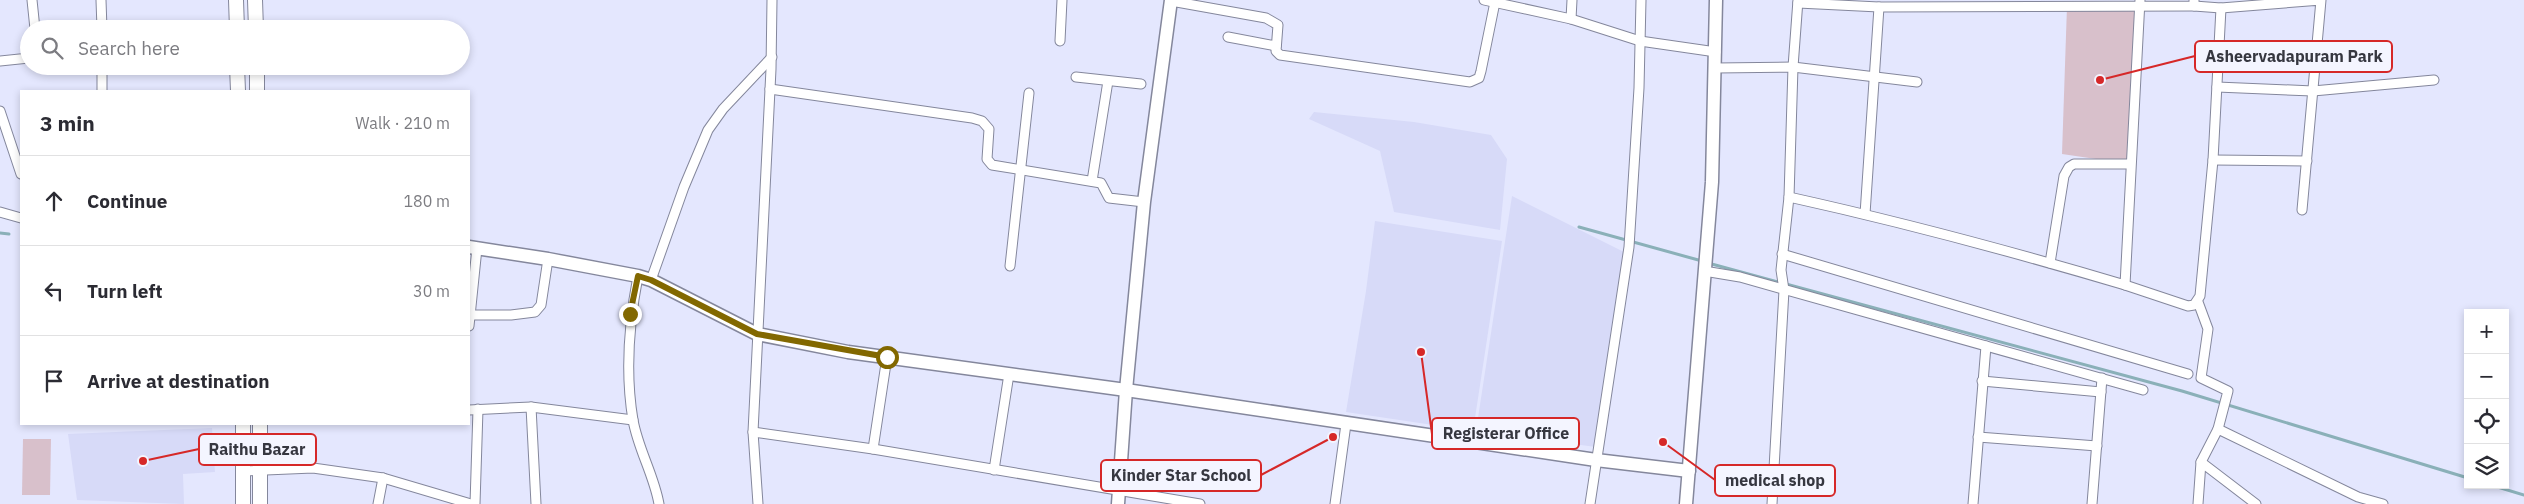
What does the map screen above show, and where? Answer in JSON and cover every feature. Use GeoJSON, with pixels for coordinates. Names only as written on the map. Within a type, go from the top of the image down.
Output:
{"type":"FeatureCollection","features":[{"type":"Feature","properties":{"kind":"main road"},"geometry":{"type":"LineString","coordinates":[[236,0],[237,20]]}},
{"type":"Feature","properties":{"kind":"main road"},"geometry":{"type":"LineString","coordinates":[[256,0],[256,20]]}},
{"type":"Feature","properties":{"kind":"main road"},"geometry":{"type":"LineString","coordinates":[[237,75],[238,90]]}},
{"type":"Feature","properties":{"kind":"main road"},"geometry":{"type":"LineString","coordinates":[[257,75],[257,90]]}},
{"type":"Feature","properties":{"kind":"main road"},"geometry":{"type":"LineString","coordinates":[[243,425],[243,504]]}},
{"type":"Feature","properties":{"kind":"main road"},"geometry":{"type":"LineString","coordinates":[[260,425],[260,504]]}},
{"type":"Feature","properties":{"kind":"street"},"geometry":{"type":"LineString","coordinates":[[32,0],[34,20]]}},
{"type":"Feature","properties":{"kind":"street"},"geometry":{"type":"LineString","coordinates":[[101,0],[102,20]]}},
{"type":"Feature","properties":{"kind":"street"},"geometry":{"type":"LineString","coordinates":[[758,504],[754,432],[757,334],[772,57],[772,0]]}},
{"type":"Feature","properties":{"kind":"street"},"geometry":{"type":"LineString","coordinates":[[1060,42],[1062,0]]}},
{"type":"Feature","properties":{"kind":"street"},"geometry":{"type":"LineString","coordinates":[[1118,504],[1126,390],[1144,202],[1170,0],[1266,18],[1275,22],[1278,25],[1277,54],[1470,82],[1479,78],[1495,2]]}},
{"type":"Feature","properties":{"kind":"street"},"geometry":{"type":"LineString","coordinates":[[1484,0],[1526,4],[1640,41],[1716,52]]}},
{"type":"Feature","properties":{"kind":"street"},"geometry":{"type":"LineString","coordinates":[[1571,19],[1572,0]]}},
{"type":"Feature","properties":{"kind":"street"},"geometry":{"type":"LineString","coordinates":[[1590,504],[1630,247],[1640,41],[1640,0]]}},
{"type":"Feature","properties":{"kind":"street"},"geometry":{"type":"LineString","coordinates":[[1686,504],[1712,182],[1716,0]]}},
{"type":"Feature","properties":{"kind":"street"},"geometry":{"type":"LineString","coordinates":[[1772,504],[1784,289],[1781,270],[1789,197],[1793,67],[1798,2],[1879,7],[2194,3],[2221,8],[2321,0],[2302,210]]}},
{"type":"Feature","properties":{"kind":"street"},"geometry":{"type":"LineString","coordinates":[[2125,285],[2140,3]]}},
{"type":"Feature","properties":{"kind":"street"},"geometry":{"type":"LineString","coordinates":[[1865,214],[1879,7]]}},
{"type":"Feature","properties":{"kind":"street"},"geometry":{"type":"LineString","coordinates":[[1789,197],[1865,214],[2050,262],[2188,306],[2194,306],[2200,296],[2218,87],[2221,8]]}},
{"type":"Feature","properties":{"kind":"street"},"geometry":{"type":"LineString","coordinates":[[1228,37],[1276,46]]}},
{"type":"Feature","properties":{"kind":"street"},"geometry":{"type":"LineString","coordinates":[[651,280],[684,187],[708,130],[723,109],[772,57]]}},
{"type":"Feature","properties":{"kind":"street"},"geometry":{"type":"LineString","coordinates":[[0,61],[20,59]]}},
{"type":"Feature","properties":{"kind":"street"},"geometry":{"type":"LineString","coordinates":[[1716,68],[1793,67],[1917,82]]}},
{"type":"Feature","properties":{"kind":"street"},"geometry":{"type":"LineString","coordinates":[[102,75],[102,90]]}},
{"type":"Feature","properties":{"kind":"street"},"geometry":{"type":"LineString","coordinates":[[1076,77],[1141,84]]}},
{"type":"Feature","properties":{"kind":"street"},"geometry":{"type":"LineString","coordinates":[[2218,87],[2313,91],[2434,80]]}},
{"type":"Feature","properties":{"kind":"street"},"geometry":{"type":"LineString","coordinates":[[1092,181],[1108,81]]}},
{"type":"Feature","properties":{"kind":"street"},"geometry":{"type":"LineString","coordinates":[[770,89],[982,121],[989,129],[987,159],[989,163],[996,167],[1092,181],[1100,183],[1109,198],[1144,202]]}},
{"type":"Feature","properties":{"kind":"street"},"geometry":{"type":"LineString","coordinates":[[1010,266],[1029,93]]}},
{"type":"Feature","properties":{"kind":"street"},"geometry":{"type":"LineString","coordinates":[[0,111],[20,171]]}},
{"type":"Feature","properties":{"kind":"street"},"geometry":{"type":"LineString","coordinates":[[2212,160],[2306,161]]}},
{"type":"Feature","properties":{"kind":"street"},"geometry":{"type":"LineString","coordinates":[[2050,262],[2064,176],[2069,166],[2074,164],[2130,164]]}},
{"type":"Feature","properties":{"kind":"street"},"geometry":{"type":"LineString","coordinates":[[0,212],[20,218]]}},
{"type":"Feature","properties":{"kind":"street"},"geometry":{"type":"LineString","coordinates":[[470,320],[473,247],[638,276],[651,280],[757,334],[887,357],[1126,390],[1596,460],[1689,471]]}},
{"type":"Feature","properties":{"kind":"street"},"geometry":{"type":"LineString","coordinates":[[1782,254],[2188,374]]}},
{"type":"Feature","properties":{"kind":"street"},"geometry":{"type":"LineString","coordinates":[[471,315],[511,315],[535,312],[541,305],[548,259]]}},
{"type":"Feature","properties":{"kind":"street"},"geometry":{"type":"LineString","coordinates":[[1704,270],[1740,277],[1784,289],[2142,390]]}},
{"type":"Feature","properties":{"kind":"street"},"geometry":{"type":"LineString","coordinates":[[638,276],[630,314],[629,353],[633,420],[659,504]]}},
{"type":"Feature","properties":{"kind":"street"},"geometry":{"type":"LineString","coordinates":[[2198,302],[2208,329],[2201,378],[2228,391],[2218,429],[2202,462],[2198,504]]}},
{"type":"Feature","properties":{"kind":"street"},"geometry":{"type":"LineString","coordinates":[[1973,504],[1986,346]]}},
{"type":"Feature","properties":{"kind":"street"},"geometry":{"type":"LineString","coordinates":[[873,449],[887,357]]}},
{"type":"Feature","properties":{"kind":"street"},"geometry":{"type":"LineString","coordinates":[[994,470],[1009,374]]}},
{"type":"Feature","properties":{"kind":"street"},"geometry":{"type":"LineString","coordinates":[[2092,504],[2102,378]]}},
{"type":"Feature","properties":{"kind":"street"},"geometry":{"type":"LineString","coordinates":[[1982,381],[2100,392]]}},
{"type":"Feature","properties":{"kind":"street"},"geometry":{"type":"LineString","coordinates":[[475,504],[473,410],[531,407],[633,420]]}},
{"type":"Feature","properties":{"kind":"street"},"geometry":{"type":"LineString","coordinates":[[531,407],[536,504]]}},
{"type":"Feature","properties":{"kind":"street"},"geometry":{"type":"LineString","coordinates":[[1335,504],[1346,424]]}},
{"type":"Feature","properties":{"kind":"street"},"geometry":{"type":"LineString","coordinates":[[2218,429],[2358,497],[2382,504]]}},
{"type":"Feature","properties":{"kind":"street"},"geometry":{"type":"LineString","coordinates":[[754,432],[873,449],[1200,504]]}},
{"type":"Feature","properties":{"kind":"street"},"geometry":{"type":"LineString","coordinates":[[1978,437],[2097,446]]}},
{"type":"Feature","properties":{"kind":"street"},"geometry":{"type":"LineString","coordinates":[[2202,462],[2256,504]]}},
{"type":"Feature","properties":{"kind":"street"},"geometry":{"type":"LineString","coordinates":[[244,471],[313,468],[383,478],[471,504]]}},
{"type":"Feature","properties":{"kind":"street"},"geometry":{"type":"LineString","coordinates":[[378,504],[383,478]]}},
{"type":"Feature","properties":{"kind":"shaded area"},"geometry":{"type":"Polygon","coordinates":[[[2140,5],[2130,164],[2062,154],[2067,6],[2140,5]]]}},
{"type":"Feature","properties":{"kind":"shaded area"},"geometry":{"type":"Polygon","coordinates":[[[1314,112],[1414,122],[1491,135],[1507,159],[1500,230],[1394,212],[1380,151],[1309,119],[1314,112]]]}},
{"type":"Feature","properties":{"kind":"shaded area"},"geometry":{"type":"Polygon","coordinates":[[[1512,196],[1628,254],[1596,447],[1476,431],[1512,196]]]}},
{"type":"Feature","properties":{"kind":"shaded area"},"geometry":{"type":"Polygon","coordinates":[[[1375,221],[1502,241],[1473,431],[1346,412],[1366,291],[1375,221]]]}},
{"type":"Feature","properties":{"kind":"shaded area"},"geometry":{"type":"Polygon","coordinates":[[[212,428],[215,472],[183,474],[184,504],[77,500],[68,434],[212,428]]]}},
{"type":"Feature","properties":{"kind":"shaded area"},"geometry":{"type":"Polygon","coordinates":[[[23,439],[51,439],[50,495],[22,495],[23,439]]]}},
{"type":"Feature","properties":{"kind":"waterway"},"geometry":{"type":"LineString","coordinates":[[1579,227],[1702,261]]}},
{"type":"Feature","properties":{"kind":"waterway"},"geometry":{"type":"LineString","coordinates":[[0,233],[9,234]]}},
{"type":"Feature","properties":{"kind":"waterway"},"geometry":{"type":"LineString","coordinates":[[1708,263],[2182,391],[2464,477]]}},
{"type":"Feature","properties":{"kind":"waterway"},"geometry":{"type":"LineString","coordinates":[[2504,489],[2524,495]]}},
{"type":"Feature","properties":{"kind":"place","name":"Asheervadapuram Park"},"geometry":{"type":"Point","coordinates":[2100,80]}},
{"type":"Feature","properties":{"kind":"place","name":"Registerar Office"},"geometry":{"type":"Point","coordinates":[1421,352]}},
{"type":"Feature","properties":{"kind":"place","name":"Kinder Star School"},"geometry":{"type":"Point","coordinates":[1333,437]}},
{"type":"Feature","properties":{"kind":"place","name":"medical shop"},"geometry":{"type":"Point","coordinates":[1663,442]}},
{"type":"Feature","properties":{"kind":"place","name":"Raithu Bazar"},"geometry":{"type":"Point","coordinates":[143,461]}},
{"type":"Feature","properties":{"kind":"route"},"geometry":{"type":"LineString","coordinates":[[630,314],[638,276],[651,280],[757,334],[848,352],[887,357]]}}]}
